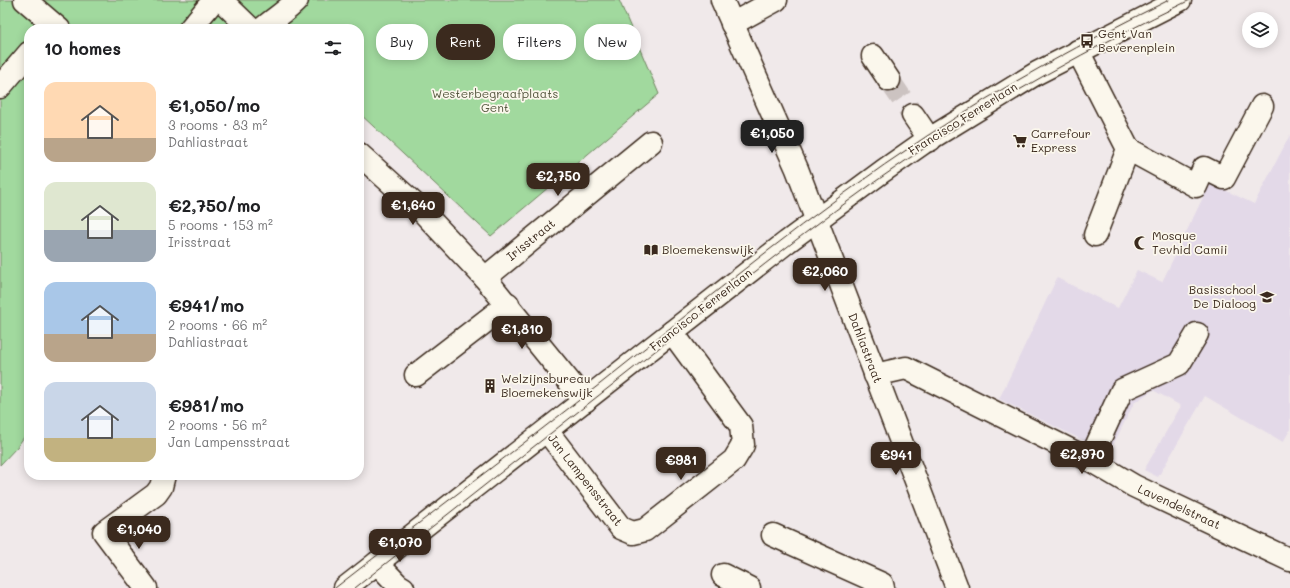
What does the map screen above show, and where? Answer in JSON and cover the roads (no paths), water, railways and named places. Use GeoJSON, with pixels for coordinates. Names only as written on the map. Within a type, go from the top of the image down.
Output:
{"type":"FeatureCollection","features":[{"type":"Feature","properties":{"kind":"street"},"geometry":{"type":"LineString","coordinates":[[25,0],[50,24]]}},
{"type":"Feature","properties":{"kind":"street"},"geometry":{"type":"LineString","coordinates":[[194,24],[214,0]]}},
{"type":"Feature","properties":{"kind":"street"},"geometry":{"type":"LineString","coordinates":[[221,0],[246,24]]}},
{"type":"Feature","properties":{"kind":"street"},"geometry":{"type":"LineString","coordinates":[[267,24],[275,17],[290,8],[297,0]]}},
{"type":"Feature","properties":{"kind":"street","name":"Dahliastraat"},"geometry":{"type":"LineString","coordinates":[[722,0],[797,169],[957,588]]}},
{"type":"Feature","properties":{"kind":"street"},"geometry":{"type":"LineString","coordinates":[[732,24],[776,0]]}},
{"type":"Feature","properties":{"kind":"street","name":"Francisco Ferrerlaan"},"geometry":{"type":"LineString","coordinates":[[345,588],[816,220],[930,140],[1037,74],[1078,51],[1180,0]]}},
{"type":"Feature","properties":{"kind":"street"},"geometry":{"type":"LineString","coordinates":[[1078,51],[1128,149],[1196,186],[1204,168],[1224,178],[1262,106]]}},
{"type":"Feature","properties":{"kind":"street"},"geometry":{"type":"LineString","coordinates":[[873,56],[889,80]]}},
{"type":"Feature","properties":{"kind":"street"},"geometry":{"type":"LineString","coordinates":[[0,87],[24,59]]}},
{"type":"Feature","properties":{"kind":"street"},"geometry":{"type":"LineString","coordinates":[[913,115],[930,140]]}},
{"type":"Feature","properties":{"kind":"street","name":"Irisstraat"},"geometry":{"type":"LineString","coordinates":[[485,278],[651,142]]}},
{"type":"Feature","properties":{"kind":"street"},"geometry":{"type":"LineString","coordinates":[[1095,235],[1128,149]]}},
{"type":"Feature","properties":{"kind":"street"},"geometry":{"type":"LineString","coordinates":[[364,159],[420,209],[485,278],[508,304],[585,401]]}},
{"type":"Feature","properties":{"kind":"street"},"geometry":{"type":"LineString","coordinates":[[416,375],[508,304]]}},
{"type":"Feature","properties":{"kind":"street","name":"Jan Lampensstraat"},"geometry":{"type":"LineString","coordinates":[[547,431],[621,528],[633,533],[645,530],[734,460],[743,445],[741,426],[672,332]]}},
{"type":"Feature","properties":{"kind":"street"},"geometry":{"type":"LineString","coordinates":[[1090,460],[1122,390],[1179,364],[1197,334]]}},
{"type":"Feature","properties":{"kind":"street","name":"Lavendelstraat"},"geometry":{"type":"LineString","coordinates":[[875,375],[906,368],[1090,460],[1134,486],[1290,560]]}},
{"type":"Feature","properties":{"kind":"street"},"geometry":{"type":"LineString","coordinates":[[146,588],[104,532],[156,494],[161,487],[163,480]]}},
{"type":"Feature","properties":{"kind":"street"},"geometry":{"type":"LineString","coordinates":[[773,535],[882,584],[884,588]]}},
{"type":"Feature","properties":{"kind":"street"},"geometry":{"type":"LineString","coordinates":[[377,563],[398,585],[403,588]]}},
{"type":"Feature","properties":{"kind":"street"},"geometry":{"type":"LineString","coordinates":[[723,575],[749,588]]}},
{"type":"Feature","properties":{"kind":"tunnel"},"geometry":{"type":"LineString","coordinates":[[889,80],[913,115]]}},
{"type":"Feature","properties":{"kind":"tram line"},"geometry":{"type":"LineString","coordinates":[[335,588],[567,410],[720,288],[843,194],[956,117],[1016,81],[1107,31],[1169,0]]}},
{"type":"Feature","properties":{"kind":"tram line"},"geometry":{"type":"LineString","coordinates":[[355,588],[765,264],[872,184],[976,115],[1081,55],[1190,0]]}},
{"type":"Feature","properties":{"kind":"place","name":"Gent Van Beverenplein"},"geometry":{"type":"Point","coordinates":[1087,41]}},
{"type":"Feature","properties":{"kind":"place","name":"Carrefour Express"},"geometry":{"type":"Point","coordinates":[1020,141]}},
{"type":"Feature","properties":{"kind":"place","name":"Mosque Tevhid Camii"},"geometry":{"type":"Point","coordinates":[1141,243]}},
{"type":"Feature","properties":{"kind":"place","name":"Bloemekenswijk"},"geometry":{"type":"Point","coordinates":[651,250]}},
{"type":"Feature","properties":{"kind":"place","name":"Basisschool De Dialoog"},"geometry":{"type":"Point","coordinates":[1267,297]}},
{"type":"Feature","properties":{"kind":"place","name":"Welzijnsbureau Bloemekenswijk"},"geometry":{"type":"Point","coordinates":[490,386]}},
{"type":"Feature","properties":{"kind":"park label","name":"Westerbegraafplaats Gent"},"geometry":{"type":"Point","coordinates":[495,101]}}]}
